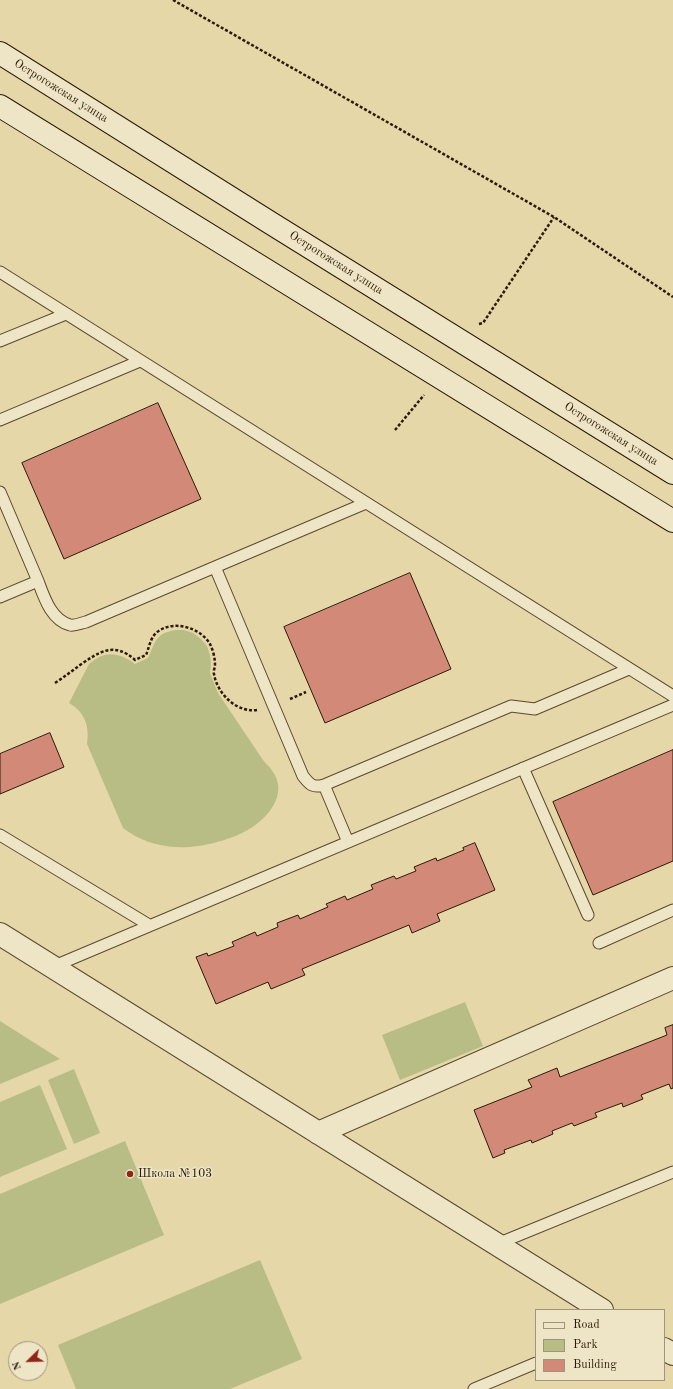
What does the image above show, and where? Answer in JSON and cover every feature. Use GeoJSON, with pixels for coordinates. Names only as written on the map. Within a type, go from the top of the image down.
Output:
{"type":"FeatureCollection","features":[{"type":"Feature","properties":{"kind":"street","name":"Острогожская улица"},"geometry":{"type":"LineString","coordinates":[[0,53],[673,473]]}},
{"type":"Feature","properties":{"kind":"street"},"geometry":{"type":"LineString","coordinates":[[0,106],[673,521]]}},
{"type":"Feature","properties":{"kind":"street"},"geometry":{"type":"LineString","coordinates":[[3,939],[52,966],[600,1309]]}},
{"type":"Feature","properties":{"kind":"street"},"geometry":{"type":"LineString","coordinates":[[318,1133],[673,978]]}},
{"type":"Feature","properties":{"kind":"lane"},"geometry":{"type":"LineString","coordinates":[[0,272],[673,696]]}},
{"type":"Feature","properties":{"kind":"lane"},"geometry":{"type":"LineString","coordinates":[[0,341],[66,314]]}},
{"type":"Feature","properties":{"kind":"lane"},"geometry":{"type":"LineString","coordinates":[[0,420],[140,361]]}},
{"type":"Feature","properties":{"kind":"lane"},"geometry":{"type":"LineString","coordinates":[[0,492],[48,606],[60,620],[72,625],[86,622],[366,503]]}},
{"type":"Feature","properties":{"kind":"lane"},"geometry":{"type":"LineString","coordinates":[[215,567],[303,776],[310,784],[317,787],[511,706],[535,709],[629,669]]}},
{"type":"Feature","properties":{"kind":"lane"},"geometry":{"type":"LineString","coordinates":[[0,597],[38,581]]}},
{"type":"Feature","properties":{"kind":"lane"},"geometry":{"type":"LineString","coordinates":[[52,966],[673,705]]}},
{"type":"Feature","properties":{"kind":"lane"},"geometry":{"type":"LineString","coordinates":[[523,768],[588,915]]}},
{"type":"Feature","properties":{"kind":"lane"},"geometry":{"type":"LineString","coordinates":[[324,785],[348,842]]}},
{"type":"Feature","properties":{"kind":"lane"},"geometry":{"type":"LineString","coordinates":[[0,835],[150,926]]}},
{"type":"Feature","properties":{"kind":"lane"},"geometry":{"type":"LineString","coordinates":[[599,943],[673,910]]}},
{"type":"Feature","properties":{"kind":"lane"},"geometry":{"type":"LineString","coordinates":[[497,1244],[673,1172]]}},
{"type":"Feature","properties":{"kind":"lane"},"geometry":{"type":"LineString","coordinates":[[474,1389],[535,1363]]}},
{"type":"Feature","properties":{"kind":"path"},"geometry":{"type":"LineString","coordinates":[[173,0],[554,217],[673,297]]}},
{"type":"Feature","properties":{"kind":"path"},"geometry":{"type":"LineString","coordinates":[[55,684],[97,653],[112,650],[119,651],[126,653],[135,660],[146,655],[150,643],[156,633],[170,627],[186,626],[204,636],[210,644],[214,654],[214,673],[221,691],[226,698],[234,705],[242,708],[253,711],[261,710]]}},
{"type":"Feature","properties":{"kind":"green space"},"geometry":{"type":"Polygon","coordinates":[[[175,630],[184,630],[193,633],[207,646],[211,664],[210,673],[218,693],[263,760],[271,769],[276,778],[278,788],[277,797],[273,806],[260,821],[252,827],[244,832],[220,841],[192,847],[169,846],[148,842],[123,828],[87,744],[88,732],[83,715],[69,703],[89,664],[95,659],[112,654],[123,657],[135,664],[148,658],[160,636],[175,630]]]}},
{"type":"Feature","properties":{"kind":"green space"},"geometry":{"type":"Polygon","coordinates":[[[465,1002],[483,1046],[400,1080],[382,1035],[465,1002]]]}},
{"type":"Feature","properties":{"kind":"green space"},"geometry":{"type":"Polygon","coordinates":[[[0,1021],[60,1059],[0,1084],[0,1021]]]}},
{"type":"Feature","properties":{"kind":"green space"},"geometry":{"type":"Polygon","coordinates":[[[74,1069],[100,1133],[74,1144],[48,1080],[74,1069]]]}},
{"type":"Feature","properties":{"kind":"green space"},"geometry":{"type":"Polygon","coordinates":[[[40,1085],[67,1149],[0,1177],[0,1102],[40,1085]]]}},
{"type":"Feature","properties":{"kind":"green space"},"geometry":{"type":"Polygon","coordinates":[[[125,1141],[164,1235],[0,1304],[0,1194],[125,1141]]]}},
{"type":"Feature","properties":{"kind":"green space"},"geometry":{"type":"Polygon","coordinates":[[[260,1260],[302,1359],[230,1389],[76,1389],[58,1345],[260,1260]]]}},
{"type":"Feature","properties":{"kind":"building"},"geometry":{"type":"Polygon","coordinates":[[[158,403],[201,499],[64,559],[22,463],[158,403]]]}},
{"type":"Feature","properties":{"kind":"building"},"geometry":{"type":"Polygon","coordinates":[[[410,573],[451,669],[325,723],[284,627],[410,573]]]}},
{"type":"Feature","properties":{"kind":"building"},"geometry":{"type":"Polygon","coordinates":[[[50,733],[64,767],[0,794],[0,754],[50,733]]]}},
{"type":"Feature","properties":{"kind":"building"},"geometry":{"type":"Polygon","coordinates":[[[673,750],[673,861],[593,895],[553,802],[673,750]]]}},
{"type":"Feature","properties":{"kind":"building"},"geometry":{"type":"Polygon","coordinates":[[[475,843],[495,890],[437,914],[440,921],[412,933],[409,925],[302,969],[305,975],[271,989],[268,982],[216,1004],[196,957],[207,953],[208,956],[234,946],[232,942],[255,932],[257,936],[278,927],[277,923],[298,915],[300,919],[328,907],[326,904],[345,896],[347,900],[373,889],[371,885],[394,876],[396,879],[416,871],[414,867],[436,858],[437,861],[464,850],[463,848],[475,843]]]}},
{"type":"Feature","properties":{"kind":"building"},"geometry":{"type":"Polygon","coordinates":[[[673,1025],[673,1088],[671,1089],[669,1084],[641,1095],[643,1099],[623,1107],[622,1103],[595,1113],[597,1117],[574,1126],[572,1123],[552,1131],[553,1134],[532,1143],[531,1140],[504,1150],[505,1153],[493,1158],[474,1110],[532,1087],[528,1080],[557,1068],[560,1077],[667,1035],[665,1028],[673,1025]]]}},
{"type":"Feature","properties":{"kind":"place","name":"Школа №103"},"geometry":{"type":"Point","coordinates":[130,1174]}}]}
